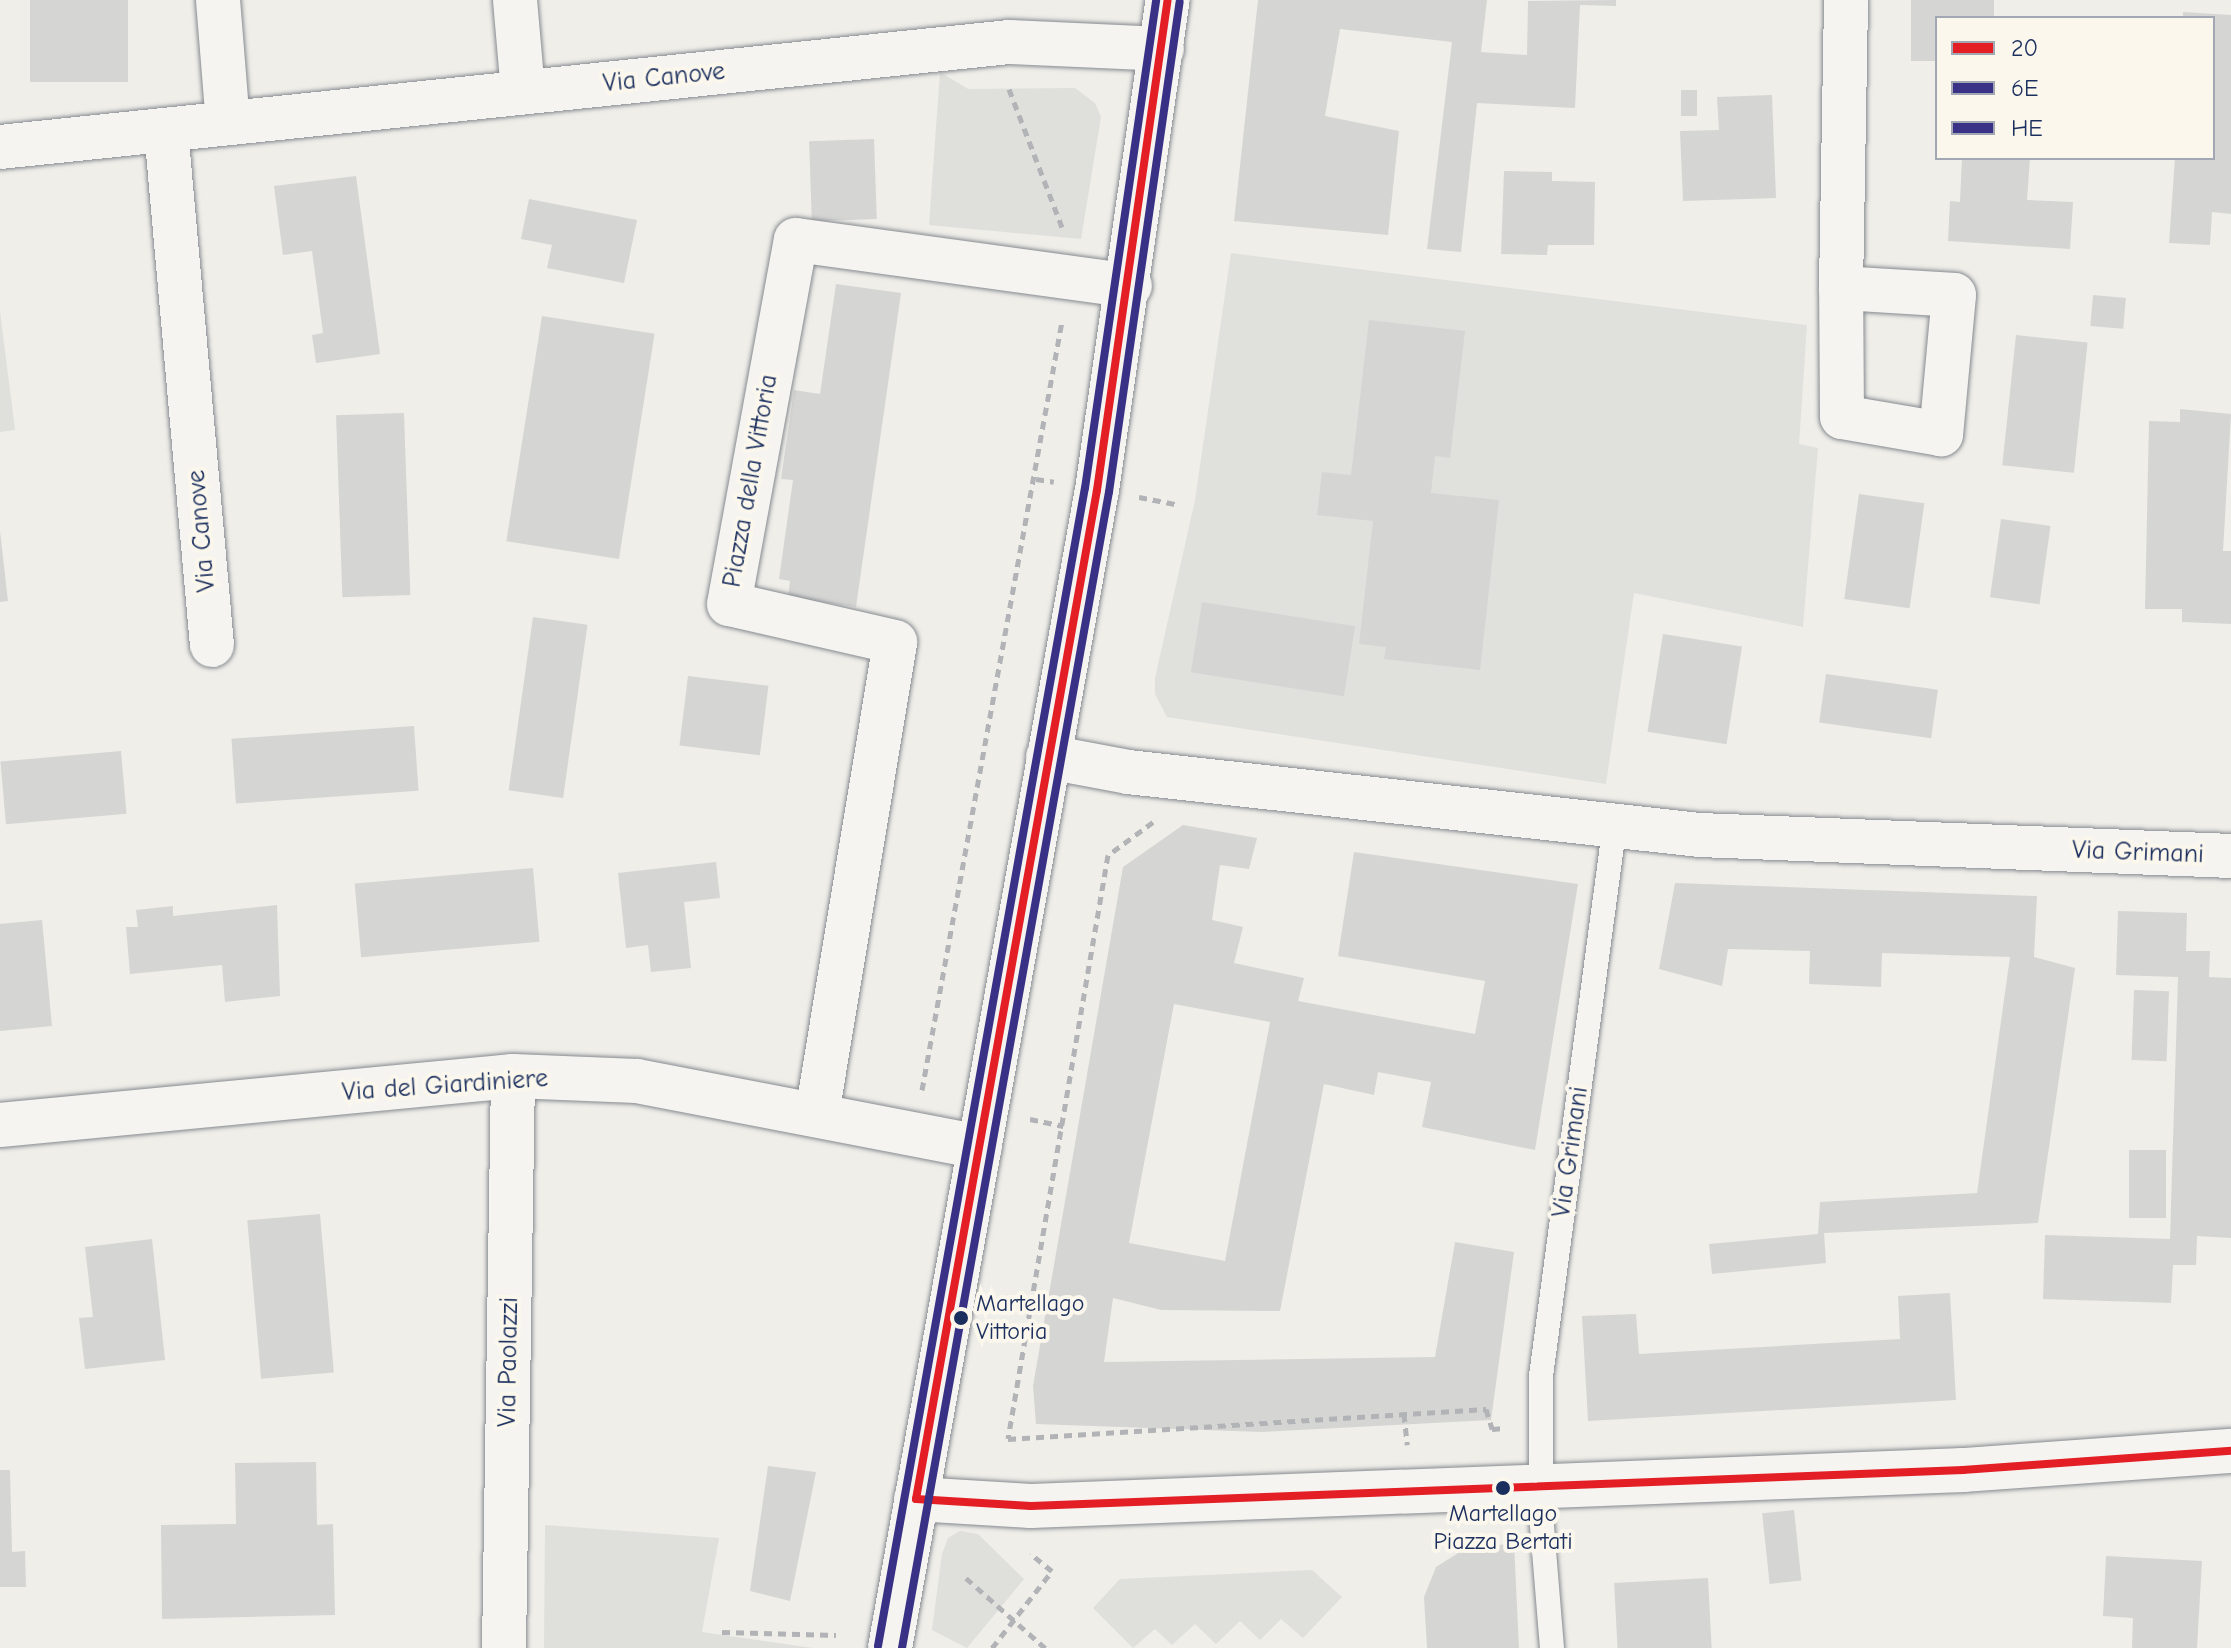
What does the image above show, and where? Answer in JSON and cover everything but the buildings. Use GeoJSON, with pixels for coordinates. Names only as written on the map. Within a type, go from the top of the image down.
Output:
{"type":"FeatureCollection","features":[{"type":"Feature","properties":{"kind":"street"},"geometry":{"type":"LineString","coordinates":[[218,0],[228,123]]}},
{"type":"Feature","properties":{"kind":"street"},"geometry":{"type":"LineString","coordinates":[[515,0],[523,92]]}},
{"type":"Feature","properties":{"kind":"street"},"geometry":{"type":"LineString","coordinates":[[890,1648],[1130,286],[1168,0]]}},
{"type":"Feature","properties":{"kind":"street"},"geometry":{"type":"LineString","coordinates":[[1841,288],[1846,0]]}},
{"type":"Feature","properties":{"kind":"street","name":"Via Canove"},"geometry":{"type":"LineString","coordinates":[[0,147],[1010,42],[1162,49]]}},
{"type":"Feature","properties":{"kind":"street","name":"Via Canove"},"geometry":{"type":"LineString","coordinates":[[166,130],[212,645]]}},
{"type":"Feature","properties":{"kind":"street","name":"Piazza della Vittoria"},"geometry":{"type":"LineString","coordinates":[[817,1114],[895,642],[729,604],[796,240],[1130,286]]}},
{"type":"Feature","properties":{"kind":"street","name":"Via Grimani"},"geometry":{"type":"LineString","coordinates":[[1048,757],[1128,772],[1615,823],[1700,835],[2231,856]]}},
{"type":"Feature","properties":{"kind":"street","name":"Via del Giardiniere"},"geometry":{"type":"LineString","coordinates":[[0,1125],[513,1076],[637,1081],[980,1147]]}},
{"type":"Feature","properties":{"kind":"street","name":"Via Paolazzi"},"geometry":{"type":"LineString","coordinates":[[504,1648],[513,1076]]}},
{"type":"Feature","properties":{"kind":"street"},"geometry":{"type":"LineString","coordinates":[[916,1499],[1001,1506],[1540,1482],[1963,1470],[2231,1451]]}},
{"type":"Feature","properties":{"kind":"lane","name":"Via Grimani"},"geometry":{"type":"LineString","coordinates":[[1552,1648],[1540,1482],[1541,1376],[1615,823]]}},
{"type":"Feature","properties":{"kind":"path"},"geometry":{"type":"LineString","coordinates":[[1008,87],[1066,237]]}},
{"type":"Feature","properties":{"kind":"path"},"geometry":{"type":"LineString","coordinates":[[921,1091],[1063,312]]}},
{"type":"Feature","properties":{"kind":"path"},"geometry":{"type":"LineString","coordinates":[[1158,818],[1108,855],[1008,1439],[1486,1409],[1492,1429],[1518,1427]]}},
{"type":"Feature","properties":{"kind":"path"},"geometry":{"type":"LineString","coordinates":[[1025,1118],[1063,1126]]}},
{"type":"Feature","properties":{"kind":"path"},"geometry":{"type":"LineString","coordinates":[[1404,1414],[1407,1450]]}},
{"type":"Feature","properties":{"kind":"path"},"geometry":{"type":"LineString","coordinates":[[992,1648],[1052,1571],[1021,1545]]}},
{"type":"Feature","properties":{"kind":"path"},"geometry":{"type":"LineString","coordinates":[[966,1578],[1045,1648]]}},
{"type":"Feature","properties":{"kind":"path"},"geometry":{"type":"LineString","coordinates":[[722,1632],[836,1635]]}},
{"type":"Feature","properties":{"kind":"shaded area"},"geometry":{"type":"Polygon","coordinates":[[[940,72],[968,89],[1075,88],[1095,103],[1101,117],[1081,239],[929,225],[940,72]]]}},
{"type":"Feature","properties":{"kind":"shaded area"},"geometry":{"type":"Polygon","coordinates":[[[1231,253],[1807,325],[1799,444],[1818,448],[1803,627],[1634,593],[1606,784],[1167,717],[1155,694],[1155,678],[1195,500],[1231,253]]]}},
{"type":"Feature","properties":{"kind":"shaded area"},"geometry":{"type":"Polygon","coordinates":[[[0,311],[15,430],[0,432],[0,311]]]}},
{"type":"Feature","properties":{"kind":"shaded area"},"geometry":{"type":"Polygon","coordinates":[[[545,1525],[719,1538],[702,1632],[813,1648],[544,1648],[545,1525]]]}},
{"type":"Feature","properties":{"kind":"shaded area"},"geometry":{"type":"Polygon","coordinates":[[[960,1531],[978,1534],[1024,1579],[967,1648],[932,1630],[942,1554],[948,1538],[960,1531]]]}},
{"type":"Feature","properties":{"kind":"shaded area"},"geometry":{"type":"Polygon","coordinates":[[[1312,1570],[1342,1597],[1303,1638],[1281,1619],[1260,1640],[1240,1621],[1216,1644],[1195,1624],[1172,1645],[1155,1629],[1133,1648],[1093,1608],[1120,1579],[1312,1570]]]}},
{"type":"Feature","properties":{"kind":"transit line","name":"HE"},"geometry":{"type":"LineString","coordinates":[[878,1646],[1085,488],[1156,0]]}},
{"type":"Feature","properties":{"kind":"transit line","name":"20"},"geometry":{"type":"LineString","coordinates":[[916,1499],[1097,490],[1168,0]]}},
{"type":"Feature","properties":{"kind":"transit line","name":"6E"},"geometry":{"type":"LineString","coordinates":[[902,1648],[1109,492],[1180,2]]}},
{"type":"Feature","properties":{"kind":"transit line","name":"20"},"geometry":{"type":"LineString","coordinates":[[916,1499],[1031,1506],[1963,1470],[2231,1451]]}},
{"type":"Feature","properties":{"kind":"place","name":"Martellago Vittoria"},"geometry":{"type":"Point","coordinates":[961,1318]}},
{"type":"Feature","properties":{"kind":"place","name":"Martellago Piazza Bertati"},"geometry":{"type":"Point","coordinates":[1503,1488]}}]}
